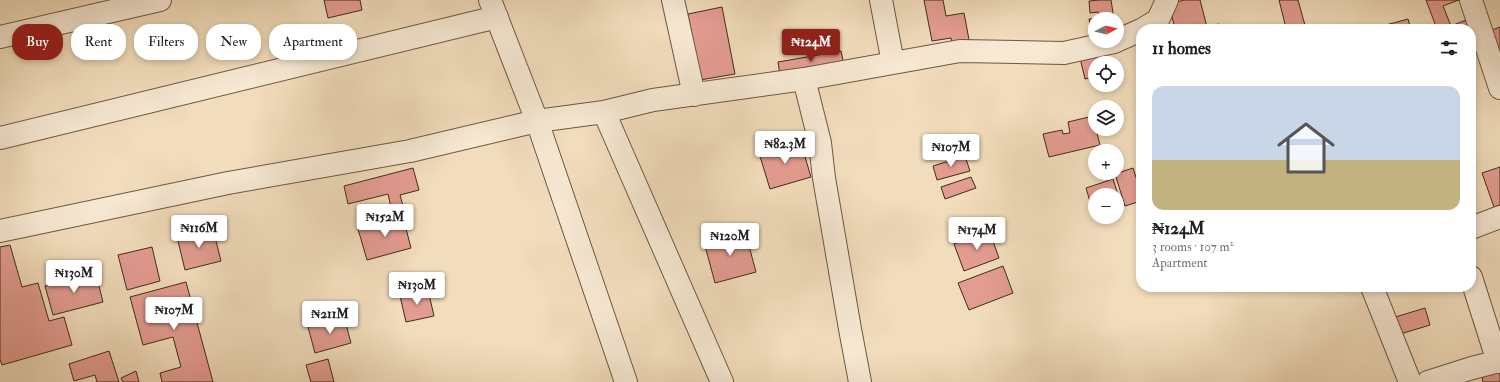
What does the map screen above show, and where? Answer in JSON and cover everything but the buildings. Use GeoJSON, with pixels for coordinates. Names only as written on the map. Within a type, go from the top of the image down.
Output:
{"type":"FeatureCollection","features":[{"type":"Feature","properties":{"kind":"street"},"geometry":{"type":"LineString","coordinates":[[0,36],[160,0]]}},
{"type":"Feature","properties":{"kind":"street"},"geometry":{"type":"LineString","coordinates":[[673,0],[694,95]]}},
{"type":"Feature","properties":{"kind":"street"},"geometry":{"type":"LineString","coordinates":[[881,0],[893,63]]}},
{"type":"Feature","properties":{"kind":"street"},"geometry":{"type":"LineString","coordinates":[[1152,24],[1158,20],[1167,0]]}},
{"type":"Feature","properties":{"kind":"street"},"geometry":{"type":"LineString","coordinates":[[1471,0],[1475,24]]}},
{"type":"Feature","properties":{"kind":"street"},"geometry":{"type":"LineString","coordinates":[[0,138],[493,8],[538,121],[626,382]]}},
{"type":"Feature","properties":{"kind":"street"},"geometry":{"type":"LineString","coordinates":[[1476,31],[1478,43],[1496,64],[1500,88]]}},
{"type":"Feature","properties":{"kind":"street"},"geometry":{"type":"LineString","coordinates":[[0,231],[228,184],[410,151],[538,121],[604,112],[653,100],[804,80],[960,51],[1064,53],[1114,42],[1136,33]]}},
{"type":"Feature","properties":{"kind":"street"},"geometry":{"type":"LineString","coordinates":[[804,80],[820,143],[860,382]]}},
{"type":"Feature","properties":{"kind":"street"},"geometry":{"type":"LineString","coordinates":[[604,112],[722,382]]}},
{"type":"Feature","properties":{"kind":"street"},"geometry":{"type":"LineString","coordinates":[[1476,226],[1500,217]]}},
{"type":"Feature","properties":{"kind":"street"},"geometry":{"type":"LineString","coordinates":[[1374,292],[1410,382]]}},
{"type":"Feature","properties":{"kind":"street"},"geometry":{"type":"LineString","coordinates":[[1428,382],[1474,375],[1499,361],[1476,292]]}}]}
